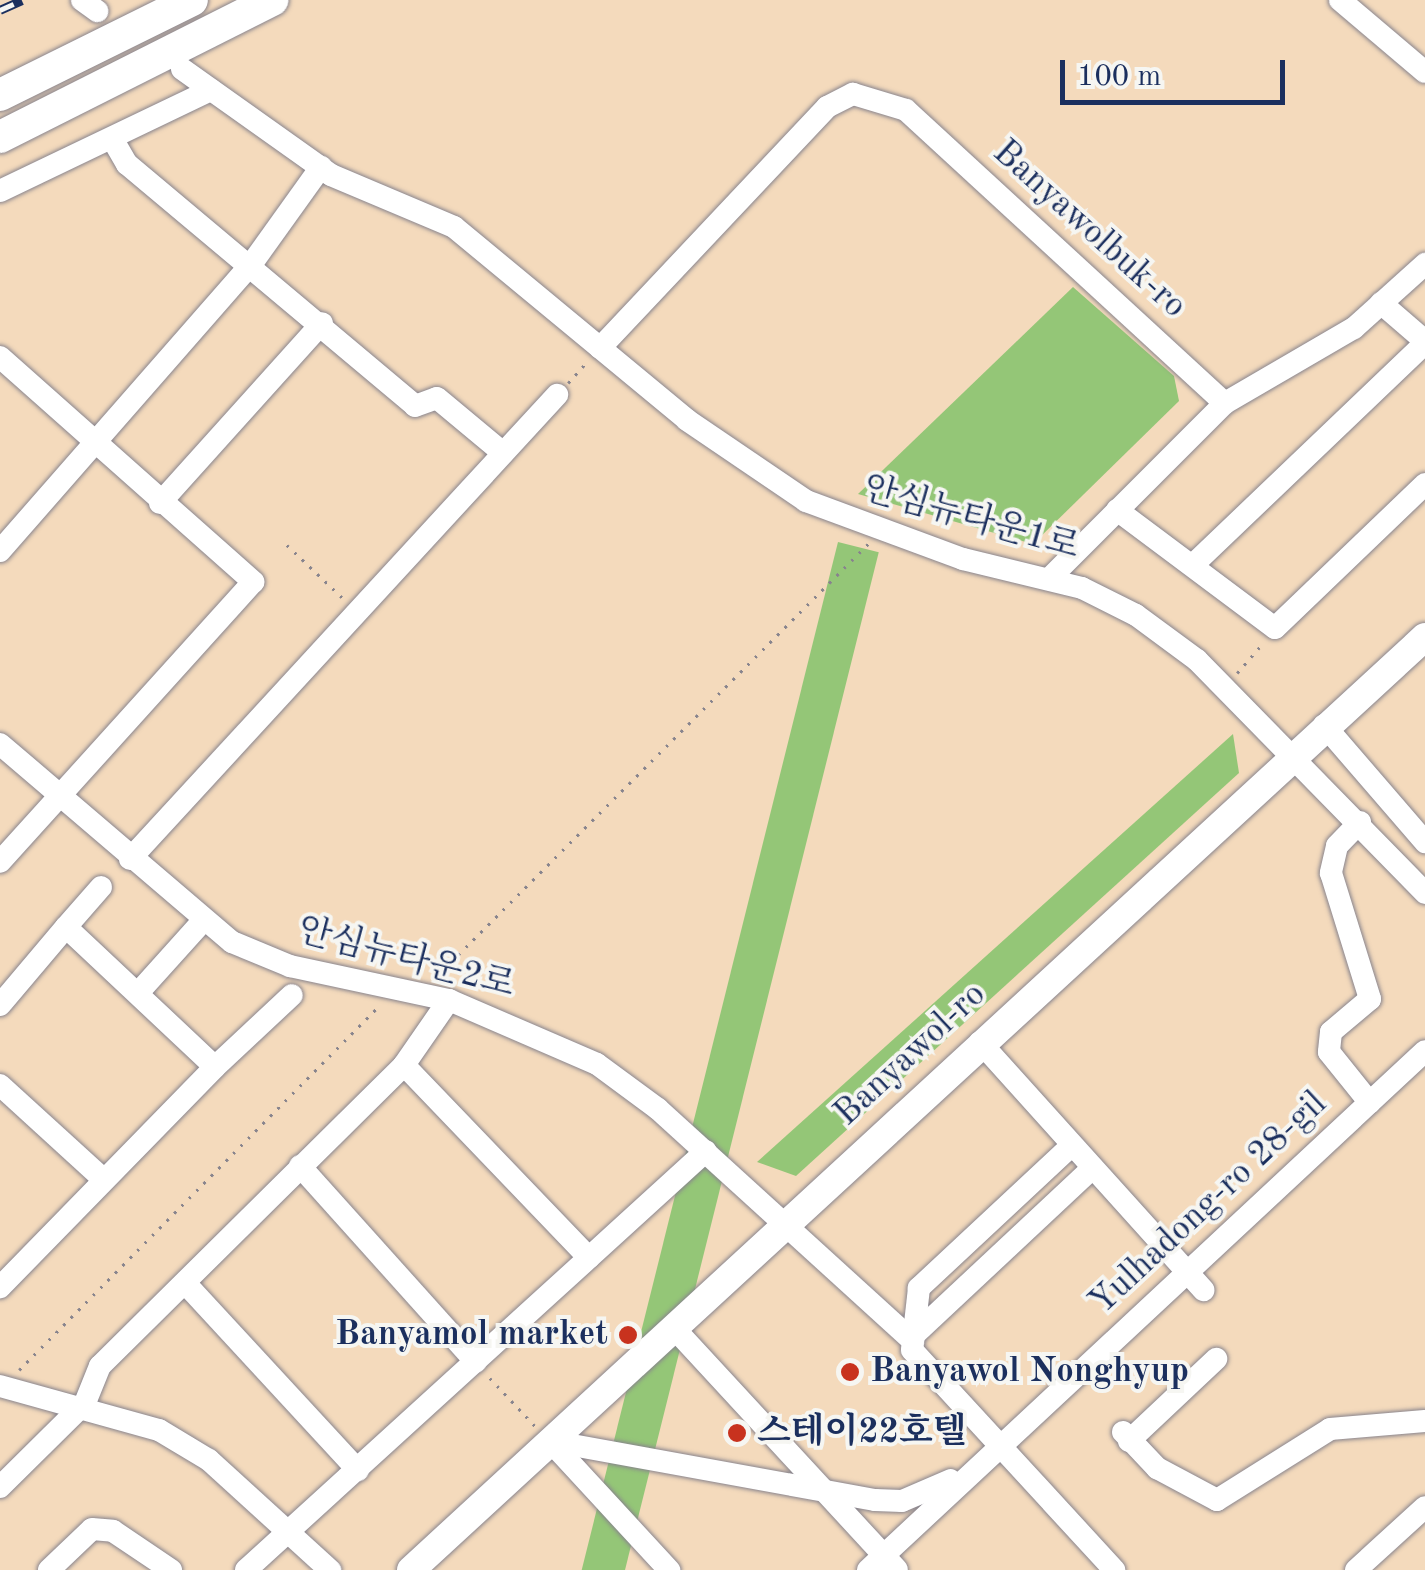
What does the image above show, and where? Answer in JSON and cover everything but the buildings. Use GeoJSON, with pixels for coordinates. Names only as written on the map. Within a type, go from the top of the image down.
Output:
{"type":"FeatureCollection","features":[{"type":"Feature","properties":{"kind":"highway"},"geometry":{"type":"LineString","coordinates":[[0,95],[192,0]]}},
{"type":"Feature","properties":{"kind":"highway"},"geometry":{"type":"LineString","coordinates":[[0,137],[272,0]]}},
{"type":"Feature","properties":{"kind":"main road","name":"Banyawol-ro"},"geometry":{"type":"LineString","coordinates":[[412,1570],[1324,725],[1425,637]]}},
{"type":"Feature","properties":{"kind":"street"},"geometry":{"type":"LineString","coordinates":[[1340,0],[1425,72]]}},
{"type":"Feature","properties":{"kind":"street","name":"안심뉴타운1로"},"geometry":{"type":"LineString","coordinates":[[182,69],[321,167],[454,227],[744,460],[880,533],[1050,578],[1136,616],[1224,688],[1421,881]]}},
{"type":"Feature","properties":{"kind":"street"},"geometry":{"type":"LineString","coordinates":[[0,191],[211,90]]}},
{"type":"Feature","properties":{"kind":"street","name":"Banyawolbuk-ro"},"geometry":{"type":"LineString","coordinates":[[600,348],[827,107],[853,94],[906,110],[1224,403]]}},
{"type":"Feature","properties":{"kind":"street"},"geometry":{"type":"LineString","coordinates":[[113,140],[126,164],[253,262],[415,406],[437,398],[504,453]]}},
{"type":"Feature","properties":{"kind":"street"},"geometry":{"type":"LineString","coordinates":[[0,551],[253,262],[321,167]]}},
{"type":"Feature","properties":{"kind":"street"},"geometry":{"type":"LineString","coordinates":[[1050,578],[1224,403],[1382,303],[1425,264]]}},
{"type":"Feature","properties":{"kind":"street"},"geometry":{"type":"LineString","coordinates":[[1196,562],[1425,342],[1382,303]]}},
{"type":"Feature","properties":{"kind":"street"},"geometry":{"type":"LineString","coordinates":[[160,503],[322,323]]}},
{"type":"Feature","properties":{"kind":"street"},"geometry":{"type":"LineString","coordinates":[[0,862],[254,582],[4,368]]}},
{"type":"Feature","properties":{"kind":"street"},"geometry":{"type":"LineString","coordinates":[[130,860],[557,395]]}},
{"type":"Feature","properties":{"kind":"street"},"geometry":{"type":"LineString","coordinates":[[1118,510],[1196,562],[1275,628],[1425,484]]}},
{"type":"Feature","properties":{"kind":"street"},"geometry":{"type":"LineString","coordinates":[[1324,725],[1425,842]]}},
{"type":"Feature","properties":{"kind":"street","name":"안심뉴타운2로"},"geometry":{"type":"LineString","coordinates":[[0,744],[202,922],[290,966],[449,1000],[596,1064],[706,1151],[913,1342],[998,1446],[1114,1570]]}},
{"type":"Feature","properties":{"kind":"street"},"geometry":{"type":"LineString","coordinates":[[1360,822],[1337,846],[1331,873],[1370,999],[1331,1032],[1329,1052],[1370,1103]]}},
{"type":"Feature","properties":{"kind":"street"},"geometry":{"type":"LineString","coordinates":[[0,1005],[101,887]]}},
{"type":"Feature","properties":{"kind":"street"},"geometry":{"type":"LineString","coordinates":[[138,993],[202,922]]}},
{"type":"Feature","properties":{"kind":"street"},"geometry":{"type":"LineString","coordinates":[[66,927],[215,1068]]}},
{"type":"Feature","properties":{"kind":"street"},"geometry":{"type":"LineString","coordinates":[[0,1287],[292,995]]}},
{"type":"Feature","properties":{"kind":"street"},"geometry":{"type":"LineString","coordinates":[[0,1488],[85,1403],[100,1366],[187,1285],[404,1064],[449,1000]]}},
{"type":"Feature","properties":{"kind":"street"},"geometry":{"type":"LineString","coordinates":[[980,1042],[1089,1171],[1195,1281]]}},
{"type":"Feature","properties":{"kind":"street","name":"Yulhadong-ro 28-gil"},"geometry":{"type":"LineString","coordinates":[[824,1490],[902,1501],[940,1488],[998,1446],[1195,1281],[1425,1052]]}},
{"type":"Feature","properties":{"kind":"street"},"geometry":{"type":"LineString","coordinates":[[404,1064],[589,1258]]}},
{"type":"Feature","properties":{"kind":"street"},"geometry":{"type":"LineString","coordinates":[[0,1085],[104,1179]]}},
{"type":"Feature","properties":{"kind":"street"},"geometry":{"type":"LineString","coordinates":[[913,1342],[919,1288],[1070,1147]]}},
{"type":"Feature","properties":{"kind":"street"},"geometry":{"type":"LineString","coordinates":[[246,1570],[706,1151]]}},
{"type":"Feature","properties":{"kind":"street"},"geometry":{"type":"LineString","coordinates":[[300,1166],[476,1362]]}},
{"type":"Feature","properties":{"kind":"street"},"geometry":{"type":"LineString","coordinates":[[913,1342],[1089,1171]]}},
{"type":"Feature","properties":{"kind":"street"},"geometry":{"type":"LineString","coordinates":[[187,1285],[358,1470]]}},
{"type":"Feature","properties":{"kind":"street"},"geometry":{"type":"LineString","coordinates":[[673,1327],[824,1490],[882,1565]]}},
{"type":"Feature","properties":{"kind":"street"},"geometry":{"type":"LineString","coordinates":[[1216,1359],[1126,1437],[1157,1468],[1217,1500],[1330,1428],[1425,1421]]}},
{"type":"Feature","properties":{"kind":"street"},"geometry":{"type":"LineString","coordinates":[[1,1386],[85,1403],[209,1460],[292,1530],[330,1570]]}},
{"type":"Feature","properties":{"kind":"street"},"geometry":{"type":"LineString","coordinates":[[550,1441],[824,1490]]}},
{"type":"Feature","properties":{"kind":"street"},"geometry":{"type":"LineString","coordinates":[[550,1441],[669,1570]]}},
{"type":"Feature","properties":{"kind":"street","name":"Yulhadong-ro 28-gil"},"geometry":{"type":"LineString","coordinates":[[882,1565],[998,1446]]}},
{"type":"Feature","properties":{"kind":"street"},"geometry":{"type":"LineString","coordinates":[[1356,1570],[1425,1507]]}},
{"type":"Feature","properties":{"kind":"street"},"geometry":{"type":"LineString","coordinates":[[50,1570],[92,1529],[113,1530],[171,1570]]}},
{"type":"Feature","properties":{"kind":"path"},"geometry":{"type":"LineString","coordinates":[[557,395],[600,348]]}},
{"type":"Feature","properties":{"kind":"path"},"geometry":{"type":"LineString","coordinates":[[431,981],[880,533]]}},
{"type":"Feature","properties":{"kind":"path"},"geometry":{"type":"LineString","coordinates":[[287,546],[358,612]]}},
{"type":"Feature","properties":{"kind":"path"},"geometry":{"type":"LineString","coordinates":[[1224,688],[1275,628]]}},
{"type":"Feature","properties":{"kind":"path"},"geometry":{"type":"LineString","coordinates":[[1,1386],[383,1001]]}},
{"type":"Feature","properties":{"kind":"path"},"geometry":{"type":"LineString","coordinates":[[476,1362],[550,1441]]}},
{"type":"Feature","properties":{"kind":"green space"},"geometry":{"type":"Polygon","coordinates":[[[1073,287],[1174,376],[1179,401],[1033,544],[858,494],[1073,287]]]}},
{"type":"Feature","properties":{"kind":"green space"},"geometry":{"type":"Polygon","coordinates":[[[838,542],[879,552],[625,1570],[582,1570],[838,542]]]}},
{"type":"Feature","properties":{"kind":"green space"},"geometry":{"type":"Polygon","coordinates":[[[1233,734],[1239,773],[796,1176],[757,1162],[1233,734]]]}},
{"type":"Feature","properties":{"kind":"railway"},"geometry":{"type":"LineString","coordinates":[[0,10],[22,0]]}},
{"type":"Feature","properties":{"kind":"place","name":"Banyamol market"},"geometry":{"type":"Point","coordinates":[628,1335]}},
{"type":"Feature","properties":{"kind":"place","name":"Banyawol Nonghyup"},"geometry":{"type":"Point","coordinates":[850,1372]}},
{"type":"Feature","properties":{"kind":"place","name":"스테이22호텔"},"geometry":{"type":"Point","coordinates":[737,1433]}}]}
